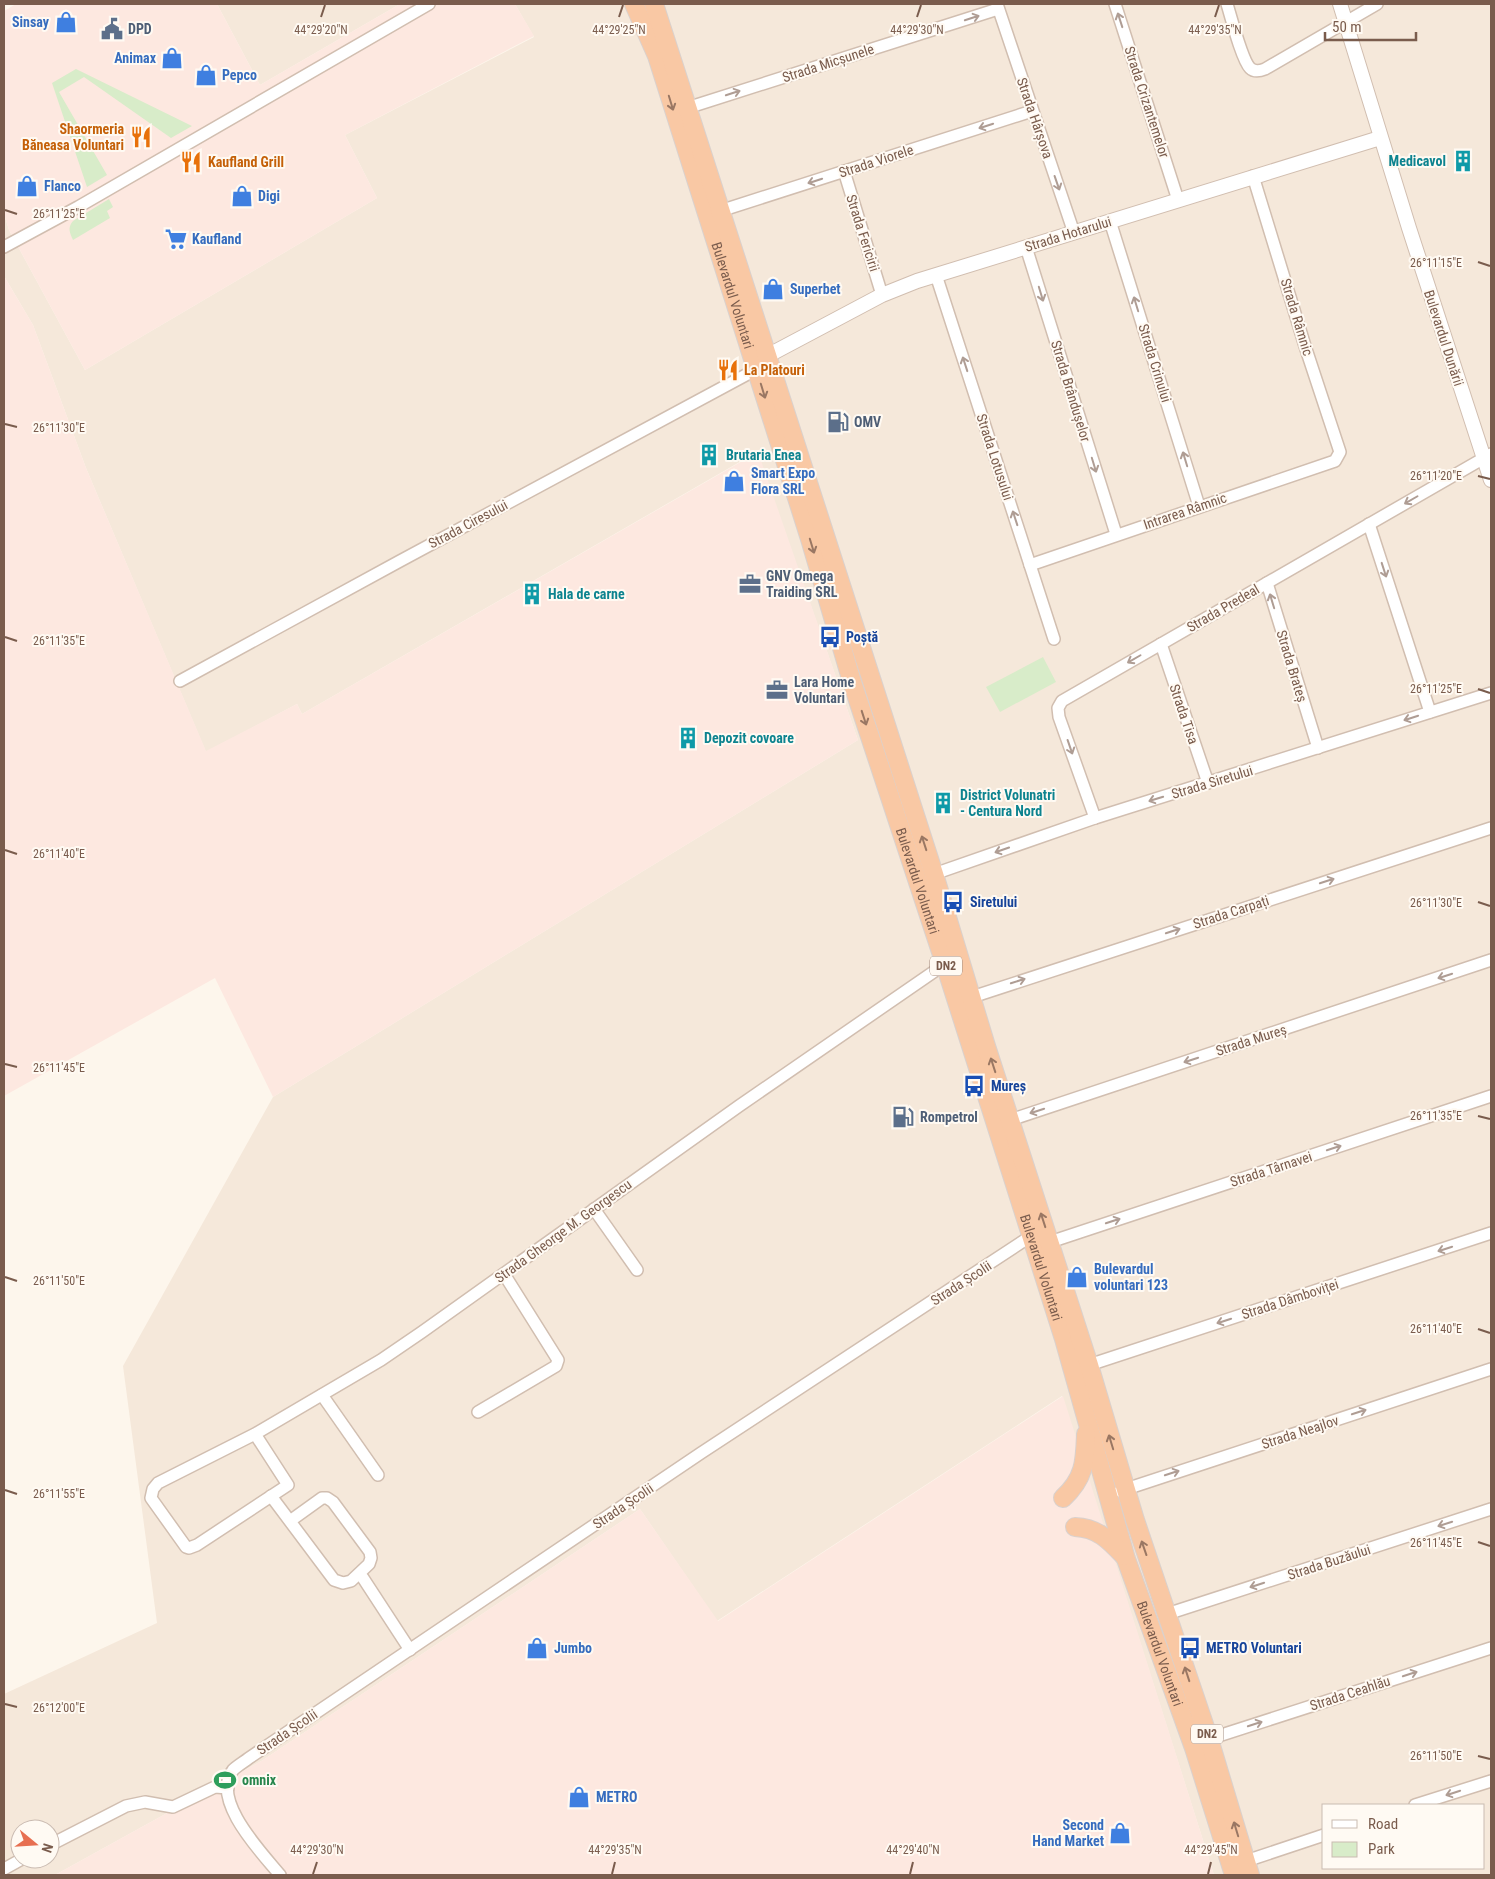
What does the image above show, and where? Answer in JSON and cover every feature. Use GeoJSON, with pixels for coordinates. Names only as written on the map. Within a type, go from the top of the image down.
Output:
{"type":"FeatureCollection","features":[{"type":"Feature","properties":{"kind":"highway","name":"Bulevardul Voluntari"},"geometry":{"type":"LineString","coordinates":[[634,4],[657,56],[934,874],[1125,1488],[1209,1739],[1248,1868]]}},
{"type":"Feature","properties":{"kind":"highway","name":"Bulevardul Voluntari"},"geometry":{"type":"LineString","coordinates":[[654,4],[720,211],[812,547],[852,682],[1032,1236],[1064,1339],[1126,1559],[1194,1748],[1234,1875]]}},
{"type":"Feature","properties":{"kind":"highway"},"geometry":{"type":"LineString","coordinates":[[1063,1498],[1072,1490],[1082,1474],[1086,1421]]}},
{"type":"Feature","properties":{"kind":"highway"},"geometry":{"type":"LineString","coordinates":[[1075,1526],[1085,1527],[1100,1533],[1126,1559]]}},
{"type":"Feature","properties":{"kind":"street"},"geometry":{"type":"LineString","coordinates":[[4,247],[78,207],[429,4]]}},
{"type":"Feature","properties":{"kind":"street","name":"Strada Crizantemelor"},"geometry":{"type":"LineString","coordinates":[[1115,4],[1178,200]]}},
{"type":"Feature","properties":{"kind":"street"},"geometry":{"type":"LineString","coordinates":[[1227,4],[1246,61],[1252,70],[1259,71],[1377,4]]}},
{"type":"Feature","properties":{"kind":"street","name":"Bulevardul Dunării"},"geometry":{"type":"LineString","coordinates":[[1340,4],[1380,138],[1488,456],[1491,480]]}},
{"type":"Feature","properties":{"kind":"street","name":"Strada Micșunele"},"geometry":{"type":"LineString","coordinates":[[687,108],[998,6]]}},
{"type":"Feature","properties":{"kind":"street","name":"Strada Hârșova"},"geometry":{"type":"LineString","coordinates":[[998,6],[1074,232]]}},
{"type":"Feature","properties":{"kind":"street","name":"Strada Viorele"},"geometry":{"type":"LineString","coordinates":[[720,211],[1032,111]]}},
{"type":"Feature","properties":{"kind":"street","name":"Strada Hotarului"},"geometry":{"type":"LineString","coordinates":[[762,363],[882,295],[936,275],[1380,138]]}},
{"type":"Feature","properties":{"kind":"street","name":"Strada Fericirii"},"geometry":{"type":"LineString","coordinates":[[844,171],[882,295]]}},
{"type":"Feature","properties":{"kind":"street","name":"Strada Râmnic"},"geometry":{"type":"LineString","coordinates":[[1253,176],[1340,452],[1339,457]]}},
{"type":"Feature","properties":{"kind":"street","name":"Strada Crinului"},"geometry":{"type":"LineString","coordinates":[[1110,221],[1199,506]]}},
{"type":"Feature","properties":{"kind":"street","name":"Strada Brândușelor"},"geometry":{"type":"LineString","coordinates":[[1026,247],[1116,534]]}},
{"type":"Feature","properties":{"kind":"street","name":"Strada Lotusului"},"geometry":{"type":"LineString","coordinates":[[936,275],[1054,639]]}},
{"type":"Feature","properties":{"kind":"street","name":"Strada Ciresului"},"geometry":{"type":"LineString","coordinates":[[180,682],[762,363]]}},
{"type":"Feature","properties":{"kind":"street","name":"Strada Predeal"},"geometry":{"type":"LineString","coordinates":[[1095,818],[1059,717],[1058,708],[1062,701],[1488,456]]}},
{"type":"Feature","properties":{"kind":"street","name":"Intrarea Râmnic"},"geometry":{"type":"LineString","coordinates":[[1030,564],[1335,460],[1339,457]]}},
{"type":"Feature","properties":{"kind":"street"},"geometry":{"type":"LineString","coordinates":[[1369,524],[1430,712]]}},
{"type":"Feature","properties":{"kind":"street","name":"Strada Brateș"},"geometry":{"type":"LineString","coordinates":[[1266,583],[1318,748]]}},
{"type":"Feature","properties":{"kind":"street","name":"Strada Tisa"},"geometry":{"type":"LineString","coordinates":[[1161,644],[1208,783]]}},
{"type":"Feature","properties":{"kind":"street","name":"Strada Siretului"},"geometry":{"type":"LineString","coordinates":[[934,874],[1095,818],[1491,693]]}},
{"type":"Feature","properties":{"kind":"street","name":"Strada Carpați"},"geometry":{"type":"LineString","coordinates":[[972,997],[1491,828]]}},
{"type":"Feature","properties":{"kind":"street","name":"Strada Mureș"},"geometry":{"type":"LineString","coordinates":[[1010,1120],[1491,960]]}},
{"type":"Feature","properties":{"kind":"street","name":"Strada Gheorge M. Georgescu"},"geometry":{"type":"LineString","coordinates":[[271,1496],[197,1545],[189,1548],[183,1545],[150,1498],[153,1489],[168,1477],[255,1434],[381,1360],[738,1106],[945,964]]}},
{"type":"Feature","properties":{"kind":"street","name":"Strada Târnavei"},"geometry":{"type":"LineString","coordinates":[[1050,1242],[1491,1096]]}},
{"type":"Feature","properties":{"kind":"street"},"geometry":{"type":"LineString","coordinates":[[594,1209],[637,1270]]}},
{"type":"Feature","properties":{"kind":"street","name":"Strada Dâmboviței"},"geometry":{"type":"LineString","coordinates":[[1088,1365],[1491,1233]]}},
{"type":"Feature","properties":{"kind":"street","name":"Strada Școlii"},"geometry":{"type":"LineString","coordinates":[[228,1788],[233,1770],[248,1758],[701,1452],[1032,1236]]}},
{"type":"Feature","properties":{"kind":"street"},"geometry":{"type":"LineString","coordinates":[[478,1412],[556,1366],[558,1360],[504,1274]]}},
{"type":"Feature","properties":{"kind":"street","name":"Strada Neajlov"},"geometry":{"type":"LineString","coordinates":[[1108,1495],[1491,1369]]}},
{"type":"Feature","properties":{"kind":"street"},"geometry":{"type":"LineString","coordinates":[[322,1395],[378,1475]]}},
{"type":"Feature","properties":{"kind":"street"},"geometry":{"type":"LineString","coordinates":[[255,1434],[288,1486],[271,1496],[290,1522],[334,1580],[343,1583],[350,1580],[369,1564],[370,1552],[333,1502],[327,1498],[322,1498],[290,1522]]}},
{"type":"Feature","properties":{"kind":"street","name":"Strada Buzăului"},"geometry":{"type":"LineString","coordinates":[[1167,1614],[1491,1508]]}},
{"type":"Feature","properties":{"kind":"street"},"geometry":{"type":"LineString","coordinates":[[363,1578],[410,1650]]}},
{"type":"Feature","properties":{"kind":"street","name":"Strada Ceahlău"},"geometry":{"type":"LineString","coordinates":[[1209,1739],[1491,1648]]}},
{"type":"Feature","properties":{"kind":"street"},"geometry":{"type":"LineString","coordinates":[[1418,1804],[1491,1781]]}},
{"type":"Feature","properties":{"kind":"street"},"geometry":{"type":"LineString","coordinates":[[60,1840],[126,1806],[146,1802],[173,1807],[215,1787],[228,1788],[228,1800],[233,1813],[244,1830],[280,1875]]}},
{"type":"Feature","properties":{"kind":"street"},"geometry":{"type":"LineString","coordinates":[[1248,1868],[1322,1836]]}},
{"type":"Feature","properties":{"kind":"shaded area"},"geometry":{"type":"Polygon","coordinates":[[[16,4],[217,4],[260,85],[400,4],[515,4],[534,36],[345,135],[377,198],[85,370],[9,230],[4,214],[4,11],[16,4]]]}},
{"type":"Feature","properties":{"kind":"shaded area"},"geometry":{"type":"Polygon","coordinates":[[[217,4],[400,4],[260,85],[217,4]]]}},
{"type":"Feature","properties":{"kind":"shaded area"},"geometry":{"type":"Polygon","coordinates":[[[515,4],[1491,4],[1491,1875],[1214,1875],[1062,1396],[717,1621],[640,1509],[263,1760],[55,1875],[4,1875],[4,1694],[157,1623],[123,1366],[273,1097],[858,740],[757,452],[302,714],[297,704],[206,752],[86,468],[33,325],[4,276],[4,214],[9,230],[85,370],[377,198],[345,135],[534,37],[515,4]]]}},
{"type":"Feature","properties":{"kind":"shaded area"},"geometry":{"type":"Polygon","coordinates":[[[4,276],[33,325],[86,468],[206,751],[297,704],[302,714],[758,452],[858,740],[273,1097],[215,978],[4,1096],[4,276]]]}},
{"type":"Feature","properties":{"kind":"shaded area"},"geometry":{"type":"Polygon","coordinates":[[[1063,1396],[1214,1875],[55,1875],[263,1760],[640,1509],[718,1621],[1063,1396]]]}},
{"type":"Feature","properties":{"kind":"green space"},"geometry":{"type":"Polygon","coordinates":[[[76,69],[192,126],[171,138],[84,77],[59,92],[107,175],[87,187],[52,83],[76,69]]]}},
{"type":"Feature","properties":{"kind":"green space"},"geometry":{"type":"Polygon","coordinates":[[[109,199],[113,207],[107,211],[110,218],[73,240],[70,228],[73,221],[109,199]]]}},
{"type":"Feature","properties":{"kind":"green space"},"geometry":{"type":"Polygon","coordinates":[[[1043,657],[1056,682],[1000,712],[986,687],[1043,657]]]}},
{"type":"Feature","properties":{"kind":"place","name":"Sinsay"},"geometry":{"type":"Point","coordinates":[66,22]}},
{"type":"Feature","properties":{"kind":"place","name":"DPD"},"geometry":{"type":"Point","coordinates":[112,29]}},
{"type":"Feature","properties":{"kind":"place","name":"Animax"},"geometry":{"type":"Point","coordinates":[172,58]}},
{"type":"Feature","properties":{"kind":"place","name":"Pepco"},"geometry":{"type":"Point","coordinates":[206,75]}},
{"type":"Feature","properties":{"kind":"place","name":"Shaormeria Băneasa Voluntari"},"geometry":{"type":"Point","coordinates":[141,137]}},
{"type":"Feature","properties":{"kind":"place","name":"Medicavol"},"geometry":{"type":"Point","coordinates":[1463,161]}},
{"type":"Feature","properties":{"kind":"place","name":"Kaufland Grill"},"geometry":{"type":"Point","coordinates":[191,162]}},
{"type":"Feature","properties":{"kind":"place","name":"Flanco"},"geometry":{"type":"Point","coordinates":[27,186]}},
{"type":"Feature","properties":{"kind":"place","name":"Digi"},"geometry":{"type":"Point","coordinates":[242,196]}},
{"type":"Feature","properties":{"kind":"place","name":"Kaufland"},"geometry":{"type":"Point","coordinates":[176,239]}},
{"type":"Feature","properties":{"kind":"place","name":"Superbet"},"geometry":{"type":"Point","coordinates":[773,289]}},
{"type":"Feature","properties":{"kind":"place","name":"La Platouri"},"geometry":{"type":"Point","coordinates":[728,370]}},
{"type":"Feature","properties":{"kind":"place","name":"OMV"},"geometry":{"type":"Point","coordinates":[838,422]}},
{"type":"Feature","properties":{"kind":"place","name":"Brutaria Enea"},"geometry":{"type":"Point","coordinates":[709,455]}},
{"type":"Feature","properties":{"kind":"place","name":"Smart Expo Flora SRL"},"geometry":{"type":"Point","coordinates":[734,481]}},
{"type":"Feature","properties":{"kind":"place","name":"GNV Omega Traiding SRL"},"geometry":{"type":"Point","coordinates":[750,584]}},
{"type":"Feature","properties":{"kind":"place","name":"Hala de carne"},"geometry":{"type":"Point","coordinates":[532,594]}},
{"type":"Feature","properties":{"kind":"place","name":"Poștă"},"geometry":{"type":"Point","coordinates":[830,637]}},
{"type":"Feature","properties":{"kind":"place","name":"Lara Home Voluntari"},"geometry":{"type":"Point","coordinates":[777,690]}},
{"type":"Feature","properties":{"kind":"place","name":"Depozit covoare"},"geometry":{"type":"Point","coordinates":[688,738]}},
{"type":"Feature","properties":{"kind":"place","name":"District Volunatri - Centura Nord"},"geometry":{"type":"Point","coordinates":[943,803]}},
{"type":"Feature","properties":{"kind":"place","name":"Siretului"},"geometry":{"type":"Point","coordinates":[953,902]}},
{"type":"Feature","properties":{"kind":"place","name":"Mureș"},"geometry":{"type":"Point","coordinates":[974,1086]}},
{"type":"Feature","properties":{"kind":"place","name":"Rompetrol"},"geometry":{"type":"Point","coordinates":[903,1117]}},
{"type":"Feature","properties":{"kind":"place","name":"Bulevardul voluntari 123"},"geometry":{"type":"Point","coordinates":[1077,1277]}},
{"type":"Feature","properties":{"kind":"place","name":"Jumbo"},"geometry":{"type":"Point","coordinates":[537,1648]}},
{"type":"Feature","properties":{"kind":"place","name":"METRO Voluntari"},"geometry":{"type":"Point","coordinates":[1190,1648]}},
{"type":"Feature","properties":{"kind":"place","name":"omnix"},"geometry":{"type":"Point","coordinates":[225,1780]}},
{"type":"Feature","properties":{"kind":"place","name":"METRO"},"geometry":{"type":"Point","coordinates":[579,1797]}},
{"type":"Feature","properties":{"kind":"place","name":"Second Hand Market"},"geometry":{"type":"Point","coordinates":[1120,1833]}}]}
